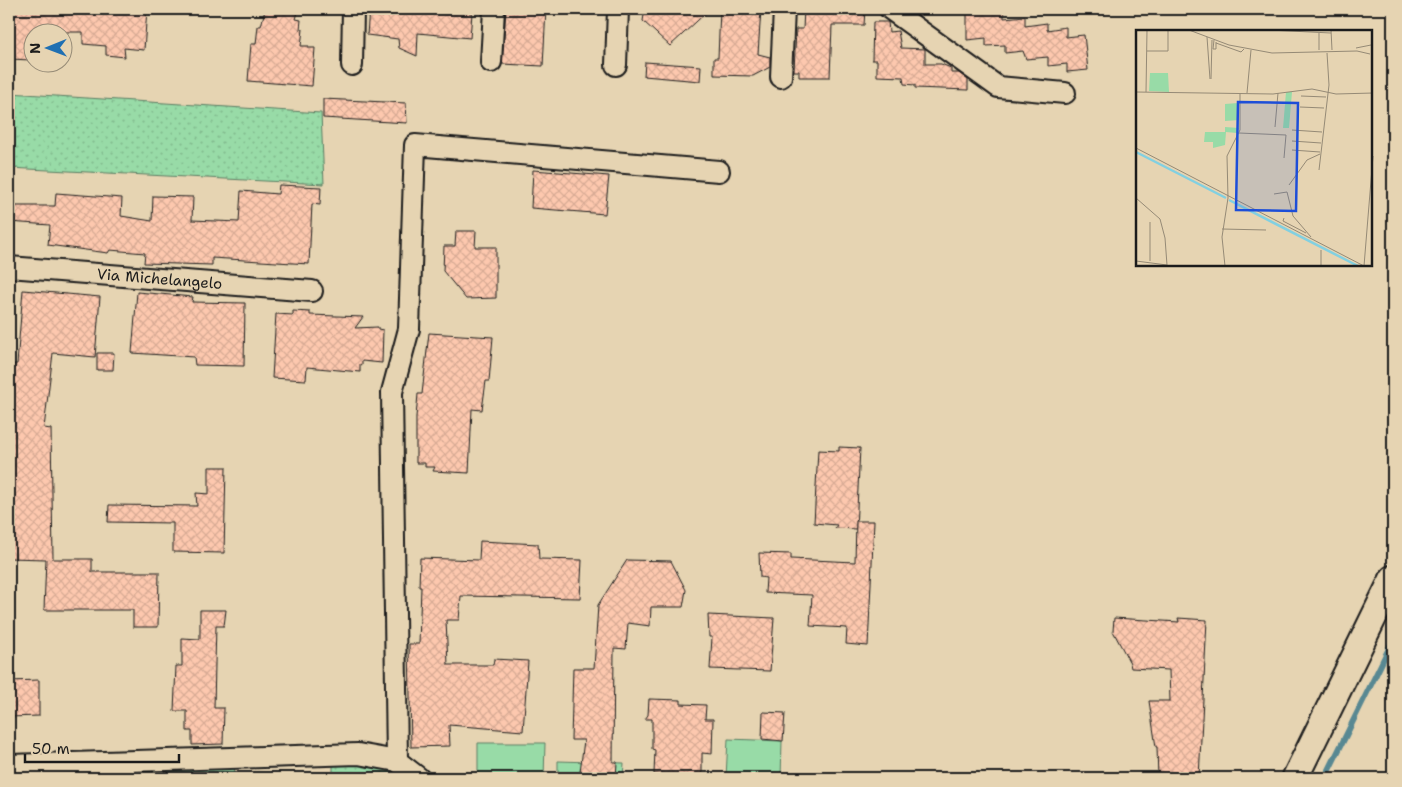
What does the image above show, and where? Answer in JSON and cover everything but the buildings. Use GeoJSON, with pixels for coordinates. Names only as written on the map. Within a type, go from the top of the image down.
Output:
{"type":"FeatureCollection","features":[{"type":"Feature","properties":{"kind":"street"},"geometry":{"type":"LineString","coordinates":[[352,65],[353,9]]}},
{"type":"Feature","properties":{"kind":"street"},"geometry":{"type":"LineString","coordinates":[[492,62],[494,9]]}},
{"type":"Feature","properties":{"kind":"street"},"geometry":{"type":"LineString","coordinates":[[616,65],[618,9]]}},
{"type":"Feature","properties":{"kind":"street"},"geometry":{"type":"LineString","coordinates":[[781,77],[784,9]]}},
{"type":"Feature","properties":{"kind":"street"},"geometry":{"type":"LineString","coordinates":[[890,9],[998,87],[1065,93]]}},
{"type":"Feature","properties":{"kind":"street"},"geometry":{"type":"LineString","coordinates":[[397,761],[392,392],[409,329],[414,145],[719,171]]}},
{"type":"Feature","properties":{"kind":"street","name":"Via Michelangelo"},"geometry":{"type":"LineString","coordinates":[[9,267],[312,291]]}},
{"type":"Feature","properties":{"kind":"street"},"geometry":{"type":"LineString","coordinates":[[1295,778],[1393,578]]}},
{"type":"Feature","properties":{"kind":"street"},"geometry":{"type":"LineString","coordinates":[[9,765],[358,754],[397,761],[419,778]]}},
{"type":"Feature","properties":{"kind":"green space"},"geometry":{"type":"Polygon","coordinates":[[[9,93],[321,113],[324,184],[9,168],[9,93]]]}},
{"type":"Feature","properties":{"kind":"green space"},"geometry":{"type":"Polygon","coordinates":[[[728,739],[782,741],[781,778],[726,778],[728,739]]]}},
{"type":"Feature","properties":{"kind":"green space"},"geometry":{"type":"Polygon","coordinates":[[[478,743],[545,743],[544,778],[478,778],[478,743]]]}},
{"type":"Feature","properties":{"kind":"green space"},"geometry":{"type":"Polygon","coordinates":[[[558,761],[624,763],[623,778],[558,778],[558,761]]]}},
{"type":"Feature","properties":{"kind":"green space"},"geometry":{"type":"Polygon","coordinates":[[[333,765],[379,768],[396,773],[403,778],[333,778],[333,765]]]}},
{"type":"Feature","properties":{"kind":"green space"},"geometry":{"type":"Polygon","coordinates":[[[234,767],[236,778],[14,778],[14,775],[234,767]]]}},
{"type":"Feature","properties":{"kind":"waterway"},"geometry":{"type":"LineString","coordinates":[[1325,778],[1393,640]]}}]}
